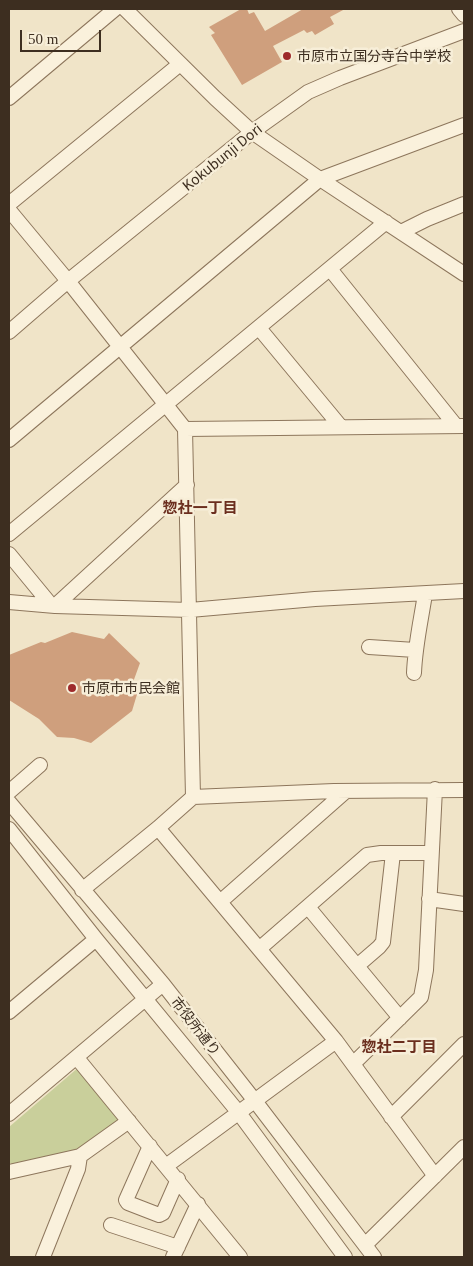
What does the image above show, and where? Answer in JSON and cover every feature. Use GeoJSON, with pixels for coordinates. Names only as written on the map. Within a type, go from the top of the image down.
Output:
{"type":"FeatureCollection","features":[{"type":"Feature","properties":{"kind":"street"},"geometry":{"type":"LineString","coordinates":[[9,98],[115,9]]}},
{"type":"Feature","properties":{"kind":"street"},"geometry":{"type":"LineString","coordinates":[[125,9],[252,132],[464,274]]}},
{"type":"Feature","properties":{"kind":"street"},"geometry":{"type":"LineString","coordinates":[[460,9],[464,15]]}},
{"type":"Feature","properties":{"kind":"street","name":"Kokubunji Dori"},"geometry":{"type":"LineString","coordinates":[[9,332],[68,281],[252,132],[308,92],[464,31]]}},
{"type":"Feature","properties":{"kind":"street"},"geometry":{"type":"LineString","coordinates":[[9,204],[180,64]]}},
{"type":"Feature","properties":{"kind":"street"},"geometry":{"type":"LineString","coordinates":[[9,440],[320,179],[464,124]]}},
{"type":"Feature","properties":{"kind":"street"},"geometry":{"type":"LineString","coordinates":[[401,232],[428,218],[464,204]]}},
{"type":"Feature","properties":{"kind":"street"},"geometry":{"type":"LineString","coordinates":[[9,210],[68,281],[185,429],[193,797]]}},
{"type":"Feature","properties":{"kind":"street"},"geometry":{"type":"LineString","coordinates":[[9,534],[386,222]]}},
{"type":"Feature","properties":{"kind":"street"},"geometry":{"type":"LineString","coordinates":[[330,269],[460,426]]}},
{"type":"Feature","properties":{"kind":"street"},"geometry":{"type":"LineString","coordinates":[[259,328],[341,427]]}},
{"type":"Feature","properties":{"kind":"street"},"geometry":{"type":"LineString","coordinates":[[185,429],[460,426]]}},
{"type":"Feature","properties":{"kind":"street"},"geometry":{"type":"LineString","coordinates":[[53,605],[186,485]]}},
{"type":"Feature","properties":{"kind":"street"},"geometry":{"type":"LineString","coordinates":[[9,554],[53,605]]}},
{"type":"Feature","properties":{"kind":"street"},"geometry":{"type":"LineString","coordinates":[[9,602],[190,610],[306,600],[464,591]]}},
{"type":"Feature","properties":{"kind":"street"},"geometry":{"type":"LineString","coordinates":[[414,673],[415,650],[425,594]]}},
{"type":"Feature","properties":{"kind":"street"},"geometry":{"type":"LineString","coordinates":[[369,647],[415,650]]}},
{"type":"Feature","properties":{"kind":"street"},"geometry":{"type":"LineString","coordinates":[[9,792],[40,765]]}},
{"type":"Feature","properties":{"kind":"street"},"geometry":{"type":"LineString","coordinates":[[353,1064],[421,997],[426,970],[435,789]]}},
{"type":"Feature","properties":{"kind":"street"},"geometry":{"type":"LineString","coordinates":[[82,890],[193,797],[346,791],[464,790]]}},
{"type":"Feature","properties":{"kind":"street"},"geometry":{"type":"LineString","coordinates":[[220,902],[346,791]]}},
{"type":"Feature","properties":{"kind":"street","name":"市役所通り"},"geometry":{"type":"LineString","coordinates":[[9,802],[163,984],[374,1257]]}},
{"type":"Feature","properties":{"kind":"street"},"geometry":{"type":"LineString","coordinates":[[158,828],[336,1041],[434,1176]]}},
{"type":"Feature","properties":{"kind":"street","name":"市役所通り"},"geometry":{"type":"LineString","coordinates":[[9,829],[96,939],[239,1112],[345,1257]]}},
{"type":"Feature","properties":{"kind":"street"},"geometry":{"type":"LineString","coordinates":[[357,966],[380,947],[383,942],[393,853]]}},
{"type":"Feature","properties":{"kind":"street"},"geometry":{"type":"LineString","coordinates":[[259,948],[368,855],[431,853]]}},
{"type":"Feature","properties":{"kind":"street"},"geometry":{"type":"LineString","coordinates":[[429,899],[464,904]]}},
{"type":"Feature","properties":{"kind":"street"},"geometry":{"type":"LineString","coordinates":[[308,907],[400,1018]]}},
{"type":"Feature","properties":{"kind":"street"},"geometry":{"type":"LineString","coordinates":[[9,1012],[96,939]]}},
{"type":"Feature","properties":{"kind":"street"},"geometry":{"type":"LineString","coordinates":[[9,1114],[163,984]]}},
{"type":"Feature","properties":{"kind":"street"},"geometry":{"type":"LineString","coordinates":[[166,1166],[336,1041]]}},
{"type":"Feature","properties":{"kind":"street"},"geometry":{"type":"LineString","coordinates":[[391,1117],[464,1044]]}},
{"type":"Feature","properties":{"kind":"street"},"geometry":{"type":"LineString","coordinates":[[77,1058],[240,1257]]}},
{"type":"Feature","properties":{"kind":"street"},"geometry":{"type":"LineString","coordinates":[[9,1172],[80,1156],[129,1121]]}},
{"type":"Feature","properties":{"kind":"street"},"geometry":{"type":"LineString","coordinates":[[150,1146],[126,1200],[128,1203],[159,1215],[163,1213],[178,1180]]}},
{"type":"Feature","properties":{"kind":"street"},"geometry":{"type":"LineString","coordinates":[[365,1245],[464,1147]]}},
{"type":"Feature","properties":{"kind":"street"},"geometry":{"type":"LineString","coordinates":[[47,1256],[78,1169],[80,1156]]}},
{"type":"Feature","properties":{"kind":"street"},"geometry":{"type":"LineString","coordinates":[[111,1225],[176,1252],[198,1204]]}},
{"type":"Feature","properties":{"kind":"green space"},"geometry":{"type":"Polygon","coordinates":[[[79,1067],[119,1114],[118,1121],[80,1152],[13,1165],[10,1163],[9,1127],[79,1067]]]}},
{"type":"Feature","properties":{"kind":"building"},"geometry":{"type":"Polygon","coordinates":[[[241,9],[247,9],[249,14],[254,12],[265,31],[303,9],[345,9],[330,17],[334,24],[315,35],[312,31],[307,33],[304,30],[273,46],[282,62],[242,85],[211,35],[215,33],[209,27],[241,9]]]}},
{"type":"Feature","properties":{"kind":"building","name":"市原市市民会館"},"geometry":{"type":"Polygon","coordinates":[[[72,632],[104,639],[109,633],[140,663],[132,685],[138,691],[132,711],[91,743],[74,738],[57,737],[39,719],[9,700],[9,655],[72,632]]]}},
{"type":"Feature","properties":{"kind":"place","name":"市原市立国分寺台中学校"},"geometry":{"type":"Point","coordinates":[287,56]}},
{"type":"Feature","properties":{"kind":"place","name":"市原市市民会館"},"geometry":{"type":"Point","coordinates":[72,688]}},
{"type":"Feature","properties":{"kind":"district","name":"惣社一丁目"},"geometry":{"type":"Point","coordinates":[200,507]}},
{"type":"Feature","properties":{"kind":"district","name":"惣社二丁目"},"geometry":{"type":"Point","coordinates":[399,1046]}}]}
